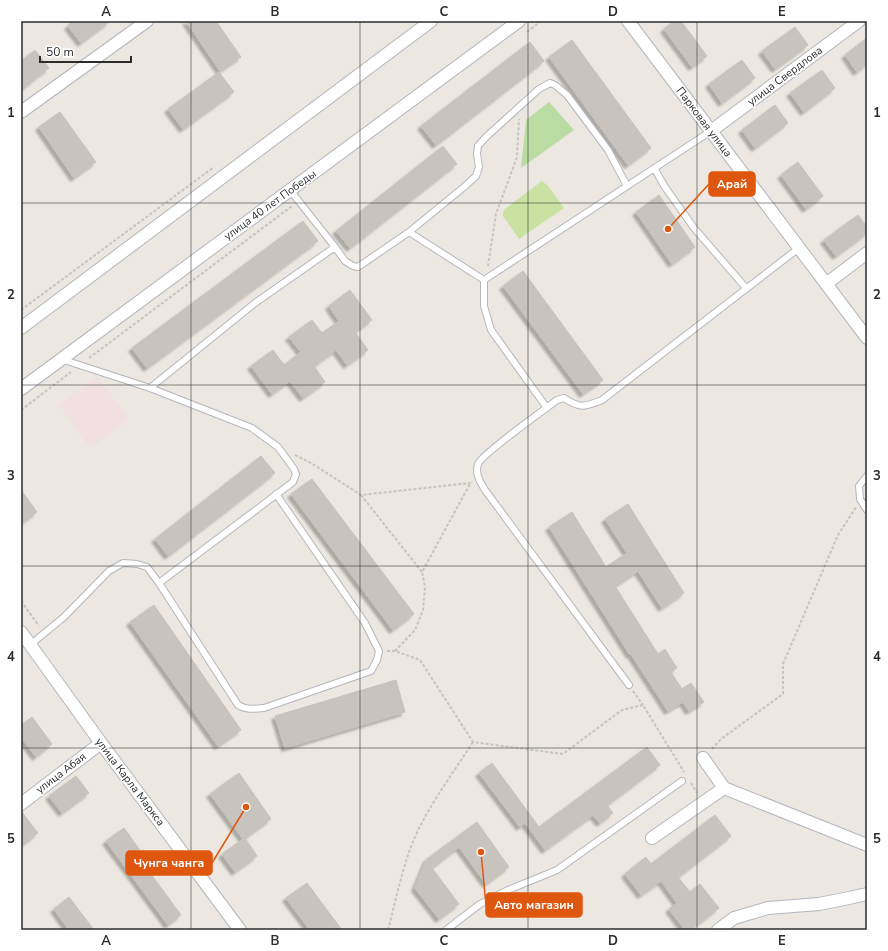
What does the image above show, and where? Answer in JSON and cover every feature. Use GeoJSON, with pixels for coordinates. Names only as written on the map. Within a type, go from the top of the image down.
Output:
{"type":"FeatureCollection","features":[{"type":"Feature","properties":{"kind":"street"},"geometry":{"type":"LineString","coordinates":[[21,112],[147,21]]}},
{"type":"Feature","properties":{"kind":"street"},"geometry":{"type":"LineString","coordinates":[[21,328],[431,21]]}},
{"type":"Feature","properties":{"kind":"street","name":"улица 40 лет Победы"},"geometry":{"type":"LineString","coordinates":[[21,389],[519,21]]}},
{"type":"Feature","properties":{"kind":"street","name":"Парковая улица"},"geometry":{"type":"LineString","coordinates":[[628,21],[867,338]]}},
{"type":"Feature","properties":{"kind":"street","name":"улица Свердлова"},"geometry":{"type":"LineString","coordinates":[[711,131],[859,21]]}},
{"type":"Feature","properties":{"kind":"street"},"geometry":{"type":"LineString","coordinates":[[826,284],[867,253]]}},
{"type":"Feature","properties":{"kind":"street","name":"улица Карла Маркса"},"geometry":{"type":"LineString","coordinates":[[21,632],[101,743],[240,930]]}},
{"type":"Feature","properties":{"kind":"street","name":"улица Абая"},"geometry":{"type":"LineString","coordinates":[[21,804],[101,743]]}},
{"type":"Feature","properties":{"kind":"street"},"geometry":{"type":"LineString","coordinates":[[703,758],[724,788],[867,845]]}},
{"type":"Feature","properties":{"kind":"street"},"geometry":{"type":"LineString","coordinates":[[652,838],[724,788]]}},
{"type":"Feature","properties":{"kind":"street"},"geometry":{"type":"LineString","coordinates":[[718,930],[734,918],[768,908],[820,904],[867,894]]}},
{"type":"Feature","properties":{"kind":"lane"},"geometry":{"type":"LineString","coordinates":[[290,190],[345,261],[358,267],[409,232],[476,176],[479,167],[477,154],[478,146],[539,89],[550,83],[555,85],[567,95],[608,150],[626,186]]}},
{"type":"Feature","properties":{"kind":"lane"},"geometry":{"type":"LineString","coordinates":[[486,279],[711,131]]}},
{"type":"Feature","properties":{"kind":"lane"},"geometry":{"type":"LineString","coordinates":[[654,168],[665,188],[694,228],[746,288]]}},
{"type":"Feature","properties":{"kind":"lane"},"geometry":{"type":"LineString","coordinates":[[409,232],[486,279]]}},
{"type":"Feature","properties":{"kind":"lane"},"geometry":{"type":"LineString","coordinates":[[150,388],[256,303],[335,247]]}},
{"type":"Feature","properties":{"kind":"lane"},"geometry":{"type":"LineString","coordinates":[[629,685],[489,496],[477,476],[479,463],[493,449],[557,400],[564,398],[577,405],[585,406],[602,400],[799,248]]}},
{"type":"Feature","properties":{"kind":"lane"},"geometry":{"type":"LineString","coordinates":[[486,279],[484,306],[492,330],[547,408]]}},
{"type":"Feature","properties":{"kind":"lane"},"geometry":{"type":"LineString","coordinates":[[61,359],[150,388],[252,428],[278,447],[294,469],[296,474],[293,482],[159,583]]}},
{"type":"Feature","properties":{"kind":"lane"},"geometry":{"type":"LineString","coordinates":[[867,476],[859,486],[860,499],[867,510]]}},
{"type":"Feature","properties":{"kind":"lane"},"geometry":{"type":"LineString","coordinates":[[30,645],[64,618],[109,571],[122,563],[137,564],[147,567],[159,583],[238,705],[243,708],[264,708],[372,670],[380,651],[365,623],[276,494]]}},
{"type":"Feature","properties":{"kind":"lane"},"geometry":{"type":"LineString","coordinates":[[446,930],[480,904],[508,890],[557,870],[685,779]]}},
{"type":"Feature","properties":{"kind":"path"},"geometry":{"type":"LineString","coordinates":[[522,35],[541,21]]}},
{"type":"Feature","properties":{"kind":"path"},"geometry":{"type":"LineString","coordinates":[[486,279],[496,214],[517,158],[519,108]]}},
{"type":"Feature","properties":{"kind":"path"},"geometry":{"type":"LineString","coordinates":[[21,410],[298,201]]}},
{"type":"Feature","properties":{"kind":"path"},"geometry":{"type":"LineString","coordinates":[[278,447],[311,463],[361,495],[422,572],[425,587],[423,610],[415,630],[395,651]]}},
{"type":"Feature","properties":{"kind":"path"},"geometry":{"type":"LineString","coordinates":[[422,572],[470,483],[477,476]]}},
{"type":"Feature","properties":{"kind":"path"},"geometry":{"type":"LineString","coordinates":[[361,495],[470,483]]}},
{"type":"Feature","properties":{"kind":"path"},"geometry":{"type":"LineString","coordinates":[[703,758],[721,739],[783,694],[783,664],[838,535],[860,499]]}},
{"type":"Feature","properties":{"kind":"path"},"geometry":{"type":"LineString","coordinates":[[21,601],[45,633]]}},
{"type":"Feature","properties":{"kind":"path"},"geometry":{"type":"LineString","coordinates":[[380,651],[395,651],[420,660],[473,742],[563,754],[622,710],[643,706]]}},
{"type":"Feature","properties":{"kind":"path"},"geometry":{"type":"LineString","coordinates":[[629,685],[643,706],[685,779]]}},
{"type":"Feature","properties":{"kind":"path"},"geometry":{"type":"LineString","coordinates":[[388,930],[402,874],[414,839],[431,808],[473,742]]}},
{"type":"Feature","properties":{"kind":"path"},"geometry":{"type":"LineString","coordinates":[[691,783],[703,802]]}},
{"type":"Feature","properties":{"kind":"shaded area"},"geometry":{"type":"Polygon","coordinates":[[[97,377],[129,419],[90,448],[59,405],[97,377]]]}},
{"type":"Feature","properties":{"kind":"green space"},"geometry":{"type":"Polygon","coordinates":[[[549,102],[574,130],[521,168],[526,120],[549,102]]]}},
{"type":"Feature","properties":{"kind":"green space"},"geometry":{"type":"Polygon","coordinates":[[[542,181],[548,186],[564,208],[519,239],[503,216],[503,212],[542,181]]]}},
{"type":"Feature","properties":{"kind":"building"},"geometry":{"type":"Polygon","coordinates":[[[73,21],[110,21],[81,43],[68,26],[73,21]]]}},
{"type":"Feature","properties":{"kind":"building"},"geometry":{"type":"Polygon","coordinates":[[[186,21],[216,21],[241,57],[220,71],[186,21]]]}},
{"type":"Feature","properties":{"kind":"building"},"geometry":{"type":"Polygon","coordinates":[[[674,21],[681,21],[707,56],[692,67],[664,29],[674,21]]]}},
{"type":"Feature","properties":{"kind":"building"},"geometry":{"type":"Polygon","coordinates":[[[795,27],[808,45],[775,69],[762,51],[795,27]]]}},
{"type":"Feature","properties":{"kind":"building"},"geometry":{"type":"Polygon","coordinates":[[[867,38],[867,64],[857,72],[845,55],[867,38]]]}},
{"type":"Feature","properties":{"kind":"building"},"geometry":{"type":"Polygon","coordinates":[[[572,40],[651,148],[628,165],[549,57],[572,40]]]}},
{"type":"Feature","properties":{"kind":"building"},"geometry":{"type":"Polygon","coordinates":[[[530,42],[544,61],[436,145],[421,126],[530,42]]]}},
{"type":"Feature","properties":{"kind":"building"},"geometry":{"type":"Polygon","coordinates":[[[35,50],[49,68],[21,90],[21,61],[35,50]]]}},
{"type":"Feature","properties":{"kind":"building"},"geometry":{"type":"Polygon","coordinates":[[[742,60],[755,78],[722,103],[709,84],[742,60]]]}},
{"type":"Feature","properties":{"kind":"building"},"geometry":{"type":"Polygon","coordinates":[[[822,70],[835,88],[804,112],[790,93],[822,70]]]}},
{"type":"Feature","properties":{"kind":"building"},"geometry":{"type":"Polygon","coordinates":[[[219,72],[234,92],[183,129],[168,109],[219,72]]]}},
{"type":"Feature","properties":{"kind":"building"},"geometry":{"type":"Polygon","coordinates":[[[775,105],[788,123],[755,148],[742,130],[775,105]]]}},
{"type":"Feature","properties":{"kind":"building"},"geometry":{"type":"Polygon","coordinates":[[[60,112],[96,162],[74,178],[39,127],[60,112]]]}},
{"type":"Feature","properties":{"kind":"building"},"geometry":{"type":"Polygon","coordinates":[[[443,146],[457,164],[350,248],[336,231],[443,146]]]}},
{"type":"Feature","properties":{"kind":"building"},"geometry":{"type":"Polygon","coordinates":[[[798,162],[823,196],[806,209],[781,175],[798,162]]]}},
{"type":"Feature","properties":{"kind":"building"},"geometry":{"type":"Polygon","coordinates":[[[659,195],[695,247],[672,264],[636,212],[659,195]]]}},
{"type":"Feature","properties":{"kind":"building"},"geometry":{"type":"Polygon","coordinates":[[[858,215],[867,227],[867,233],[836,256],[824,240],[858,215]]]}},
{"type":"Feature","properties":{"kind":"building"},"geometry":{"type":"Polygon","coordinates":[[[303,221],[318,241],[147,368],[132,348],[303,221]]]}},
{"type":"Feature","properties":{"kind":"building"},"geometry":{"type":"Polygon","coordinates":[[[523,271],[603,380],[583,394],[503,286],[523,271]]]}},
{"type":"Feature","properties":{"kind":"building"},"geometry":{"type":"Polygon","coordinates":[[[350,290],[372,320],[355,332],[368,350],[347,365],[336,350],[314,366],[325,382],[303,398],[290,381],[272,394],[251,366],[273,350],[284,365],[301,352],[289,337],[312,320],[322,333],[339,321],[329,306],[350,290]]]}},
{"type":"Feature","properties":{"kind":"building"},"geometry":{"type":"Polygon","coordinates":[[[261,456],[275,473],[168,556],[155,539],[261,456]]]}},
{"type":"Feature","properties":{"kind":"building"},"geometry":{"type":"Polygon","coordinates":[[[312,479],[414,614],[393,630],[291,494],[312,479]]]}},
{"type":"Feature","properties":{"kind":"building"},"geometry":{"type":"Polygon","coordinates":[[[21,490],[37,512],[21,524],[21,490]]]}},
{"type":"Feature","properties":{"kind":"building"},"geometry":{"type":"Polygon","coordinates":[[[628,504],[684,593],[662,608],[638,571],[615,586],[658,654],[665,649],[677,668],[671,672],[682,689],[691,683],[704,702],[689,711],[683,702],[668,711],[631,654],[630,655],[549,527],[572,512],[606,567],[627,553],[605,519],[628,504]]]}},
{"type":"Feature","properties":{"kind":"building"},"geometry":{"type":"Polygon","coordinates":[[[154,605],[241,730],[218,746],[130,622],[154,605]]]}},
{"type":"Feature","properties":{"kind":"building"},"geometry":{"type":"Polygon","coordinates":[[[396,680],[405,712],[285,748],[275,716],[396,680]]]}},
{"type":"Feature","properties":{"kind":"building"},"geometry":{"type":"Polygon","coordinates":[[[32,717],[52,744],[36,757],[21,737],[21,725],[32,717]]]}},
{"type":"Feature","properties":{"kind":"building"},"geometry":{"type":"Polygon","coordinates":[[[647,747],[660,765],[607,805],[613,813],[600,823],[593,815],[545,850],[525,823],[520,827],[479,773],[492,763],[539,827],[647,747]]]}},
{"type":"Feature","properties":{"kind":"building"},"geometry":{"type":"Polygon","coordinates":[[[239,773],[271,819],[245,838],[257,856],[235,872],[222,854],[243,839],[210,794],[239,773]]]}},
{"type":"Feature","properties":{"kind":"building"},"geometry":{"type":"Polygon","coordinates":[[[76,776],[89,793],[62,813],[49,796],[76,776]]]}},
{"type":"Feature","properties":{"kind":"building"},"geometry":{"type":"Polygon","coordinates":[[[21,811],[38,833],[21,846],[21,811]]]}},
{"type":"Feature","properties":{"kind":"building"},"geometry":{"type":"Polygon","coordinates":[[[715,815],[731,836],[678,877],[690,892],[700,884],[719,908],[690,930],[685,930],[669,909],[677,903],[661,881],[641,895],[625,874],[646,857],[651,864],[715,815]]]}},
{"type":"Feature","properties":{"kind":"building"},"geometry":{"type":"Polygon","coordinates":[[[477,822],[509,867],[486,884],[459,847],[432,868],[459,904],[439,919],[415,888],[427,859],[477,822]]]}},
{"type":"Feature","properties":{"kind":"building"},"geometry":{"type":"Polygon","coordinates":[[[124,828],[152,867],[148,870],[181,915],[168,925],[106,841],[124,828]]]}},
{"type":"Feature","properties":{"kind":"building"},"geometry":{"type":"Polygon","coordinates":[[[307,883],[342,930],[310,930],[286,898],[307,883]]]}},
{"type":"Feature","properties":{"kind":"building"},"geometry":{"type":"Polygon","coordinates":[[[69,897],[94,930],[69,930],[54,909],[69,897]]]}},
{"type":"Feature","properties":{"kind":"place","name":"Арай"},"geometry":{"type":"Point","coordinates":[668,229]}},
{"type":"Feature","properties":{"kind":"place","name":"Чунга чанга"},"geometry":{"type":"Point","coordinates":[246,807]}},
{"type":"Feature","properties":{"kind":"place","name":"Авто магазин"},"geometry":{"type":"Point","coordinates":[481,852]}}]}
